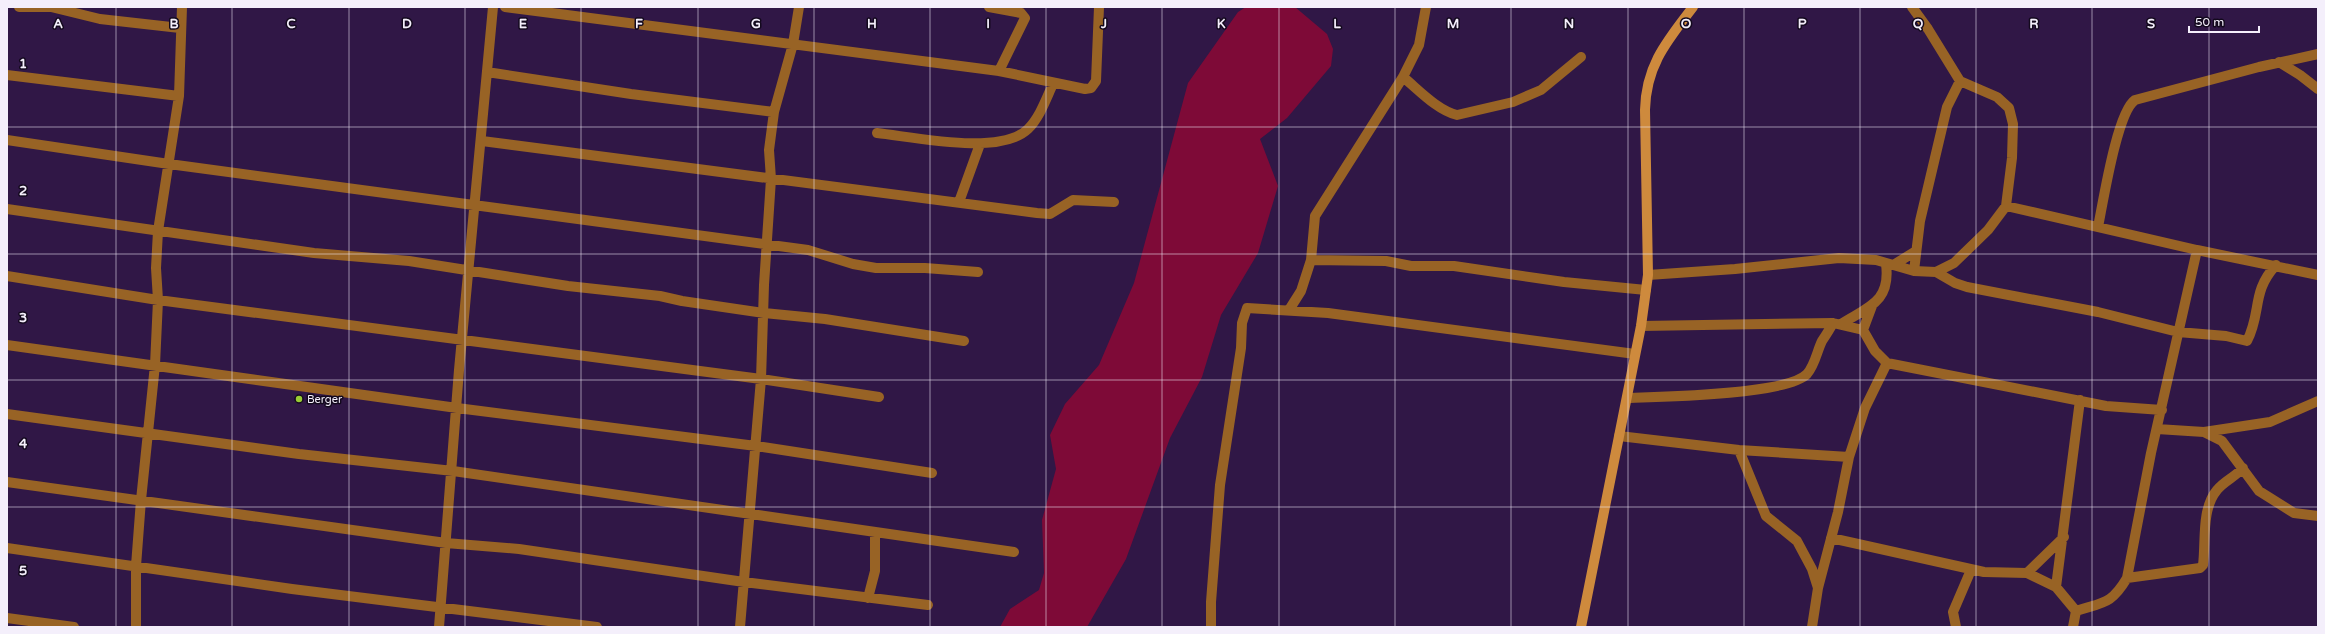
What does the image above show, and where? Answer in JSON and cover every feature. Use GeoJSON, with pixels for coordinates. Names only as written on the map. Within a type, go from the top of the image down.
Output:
{"type":"FeatureCollection","features":[{"type":"Feature","properties":{"kind":"street"},"geometry":{"type":"LineString","coordinates":[[20,7],[51,7],[100,19],[180,28]]}},
{"type":"Feature","properties":{"kind":"street"},"geometry":{"type":"LineString","coordinates":[[136,627],[136,566],[147,434],[155,365],[158,300],[156,268],[158,231],[179,96],[180,28],[182,7]]}},
{"type":"Feature","properties":{"kind":"street"},"geometry":{"type":"LineString","coordinates":[[439,627],[462,340],[482,141],[493,7]]}},
{"type":"Feature","properties":{"kind":"street"},"geometry":{"type":"LineString","coordinates":[[505,7],[999,71],[1053,84],[1085,89],[1092,88],[1096,81],[1099,7]]}},
{"type":"Feature","properties":{"kind":"street"},"geometry":{"type":"LineString","coordinates":[[740,627],[761,379],[771,179],[769,150],[774,112],[793,44],[799,7]]}},
{"type":"Feature","properties":{"kind":"street"},"geometry":{"type":"LineString","coordinates":[[989,7],[1021,13],[1025,18],[999,71]]}},
{"type":"Feature","properties":{"kind":"street"},"geometry":{"type":"LineString","coordinates":[[1289,310],[1301,291],[1311,260],[1315,216],[1403,77],[1419,45],[1426,7]]}},
{"type":"Feature","properties":{"kind":"street"},"geometry":{"type":"LineString","coordinates":[[1582,627],[1636,354],[1648,275],[1645,110],[1647,84],[1657,57],[1693,7]]}},
{"type":"Feature","properties":{"kind":"street"},"geometry":{"type":"LineString","coordinates":[[1912,7],[1928,29],[1960,81],[1997,98],[2009,108],[2013,124],[2012,158],[2006,206],[1988,230],[1954,263],[1936,272]]}},
{"type":"Feature","properties":{"kind":"street"},"geometry":{"type":"LineString","coordinates":[[2098,227],[2118,136],[2130,104],[2135,100],[2279,62],[2318,54]]}},
{"type":"Feature","properties":{"kind":"street"},"geometry":{"type":"LineString","coordinates":[[1403,77],[1433,102],[1451,114],[1457,115],[1513,102],[1541,90],[1581,57]]}},
{"type":"Feature","properties":{"kind":"street"},"geometry":{"type":"LineString","coordinates":[[2279,62],[2300,75],[2318,90]]}},
{"type":"Feature","properties":{"kind":"street"},"geometry":{"type":"LineString","coordinates":[[487,72],[631,94],[774,112]]}},
{"type":"Feature","properties":{"kind":"street"},"geometry":{"type":"LineString","coordinates":[[7,75],[179,96]]}},
{"type":"Feature","properties":{"kind":"street"},"geometry":{"type":"LineString","coordinates":[[1914,271],[1920,221],[1947,107],[1960,81]]}},
{"type":"Feature","properties":{"kind":"street"},"geometry":{"type":"LineString","coordinates":[[877,133],[980,144],[1000,143],[1027,130],[1036,120],[1053,84]]}},
{"type":"Feature","properties":{"kind":"street"},"geometry":{"type":"LineString","coordinates":[[7,140],[169,164],[476,204],[621,226],[808,250],[853,264],[876,268],[925,268],[978,272]]}},
{"type":"Feature","properties":{"kind":"street"},"geometry":{"type":"LineString","coordinates":[[482,141],[1050,214],[1073,200],[1114,202]]}},
{"type":"Feature","properties":{"kind":"street"},"geometry":{"type":"LineString","coordinates":[[959,202],[980,144]]}},
{"type":"Feature","properties":{"kind":"street"},"geometry":{"type":"LineString","coordinates":[[2006,206],[2197,250],[2276,265],[2318,275]]}},
{"type":"Feature","properties":{"kind":"street"},"geometry":{"type":"LineString","coordinates":[[7,209],[314,253],[409,261],[468,272],[568,286],[660,296],[764,313],[825,319],[964,341]]}},
{"type":"Feature","properties":{"kind":"street"},"geometry":{"type":"LineString","coordinates":[[2076,611],[2110,600],[2117,594],[2127,578],[2157,429],[2197,250]]}},
{"type":"Feature","properties":{"kind":"street"},"geometry":{"type":"LineString","coordinates":[[1891,264],[1916,251]]}},
{"type":"Feature","properties":{"kind":"street"},"geometry":{"type":"LineString","coordinates":[[1648,275],[1735,269],[1839,258],[1876,260],[1914,271],[1936,272],[1955,283],[2034,301],[2098,312],[2178,332],[2226,336],[2247,341],[2254,326],[2260,288],[2265,278],[2276,265]]}},
{"type":"Feature","properties":{"kind":"street"},"geometry":{"type":"LineString","coordinates":[[1311,260],[1386,261],[1411,266],[1454,266],[1564,282],[1646,290]]}},
{"type":"Feature","properties":{"kind":"street"},"geometry":{"type":"LineString","coordinates":[[1954,263],[1955,283]]}},
{"type":"Feature","properties":{"kind":"street"},"geometry":{"type":"LineString","coordinates":[[1863,330],[1872,306],[1886,287],[1891,264]]}},
{"type":"Feature","properties":{"kind":"street"},"geometry":{"type":"LineString","coordinates":[[7,276],[158,300],[761,379],[879,397]]}},
{"type":"Feature","properties":{"kind":"street"},"geometry":{"type":"LineString","coordinates":[[1627,398],[1681,396],[1756,390],[1801,379],[1812,364],[1822,342],[1837,323],[1872,306]]}},
{"type":"Feature","properties":{"kind":"street"},"geometry":{"type":"LineString","coordinates":[[1211,627],[1211,602],[1220,485],[1245,310],[1250,307],[1328,313],[1636,354]]}},
{"type":"Feature","properties":{"kind":"street"},"geometry":{"type":"LineString","coordinates":[[1641,326],[1837,323],[1863,330],[1875,351],[1887,363],[2106,406],[2162,410]]}},
{"type":"Feature","properties":{"kind":"street"},"geometry":{"type":"LineString","coordinates":[[7,344],[457,408],[756,446],[932,473]]}},
{"type":"Feature","properties":{"kind":"street"},"geometry":{"type":"LineString","coordinates":[[1812,627],[1818,588],[1849,457],[1865,408],[1887,363]]}},
{"type":"Feature","properties":{"kind":"street"},"geometry":{"type":"LineString","coordinates":[[2056,588],[2064,537],[2080,400]]}},
{"type":"Feature","properties":{"kind":"street"},"geometry":{"type":"LineString","coordinates":[[2157,429],[2204,432],[2270,422],[2318,402]]}},
{"type":"Feature","properties":{"kind":"street"},"geometry":{"type":"LineString","coordinates":[[7,414],[299,454],[452,471],[1014,552]]}},
{"type":"Feature","properties":{"kind":"street"},"geometry":{"type":"LineString","coordinates":[[2204,432],[2222,442],[2251,482],[2267,496],[2294,513],[2318,516]]}},
{"type":"Feature","properties":{"kind":"street"},"geometry":{"type":"LineString","coordinates":[[1619,436],[1739,450],[1849,457]]}},
{"type":"Feature","properties":{"kind":"street"},"geometry":{"type":"LineString","coordinates":[[1739,450],[1766,516],[1797,541],[1807,556],[1818,588]]}},
{"type":"Feature","properties":{"kind":"street"},"geometry":{"type":"LineString","coordinates":[[2127,578],[2200,568],[2203,565],[2208,505],[2217,489],[2242,468]]}},
{"type":"Feature","properties":{"kind":"street"},"geometry":{"type":"LineString","coordinates":[[7,482],[446,543],[519,549],[744,582],[928,605]]}},
{"type":"Feature","properties":{"kind":"street"},"geometry":{"type":"LineString","coordinates":[[868,598],[875,571],[875,532]]}},
{"type":"Feature","properties":{"kind":"street"},"geometry":{"type":"LineString","coordinates":[[2027,574],[2064,537]]}},
{"type":"Feature","properties":{"kind":"street"},"geometry":{"type":"LineString","coordinates":[[1831,538],[1970,570],[2013,575],[2027,574],[2056,588],[2076,611]]}},
{"type":"Feature","properties":{"kind":"street"},"geometry":{"type":"LineString","coordinates":[[7,548],[292,589],[597,627]]}},
{"type":"Feature","properties":{"kind":"street"},"geometry":{"type":"LineString","coordinates":[[1956,627],[1953,612],[1970,570]]}},
{"type":"Feature","properties":{"kind":"street"},"geometry":{"type":"LineString","coordinates":[[2072,627],[2076,611]]}},
{"type":"Feature","properties":{"kind":"street"},"geometry":{"type":"LineString","coordinates":[[7,618],[74,627]]}},
{"type":"Feature","properties":{"kind":"shaded area"},"geometry":{"type":"Polygon","coordinates":[[[1246,7],[1295,7],[1327,34],[1333,49],[1331,66],[1287,118],[1260,139],[1278,186],[1258,253],[1221,315],[1202,377],[1170,438],[1126,559],[1087,627],[1000,627],[1010,609],[1039,590],[1044,573],[1042,520],[1056,469],[1050,435],[1065,404],[1099,365],[1134,283],[1188,83],[1238,12],[1246,7]]]}},
{"type":"Feature","properties":{"kind":"place","name":"Berger"},"geometry":{"type":"Point","coordinates":[299,399]}}]}
